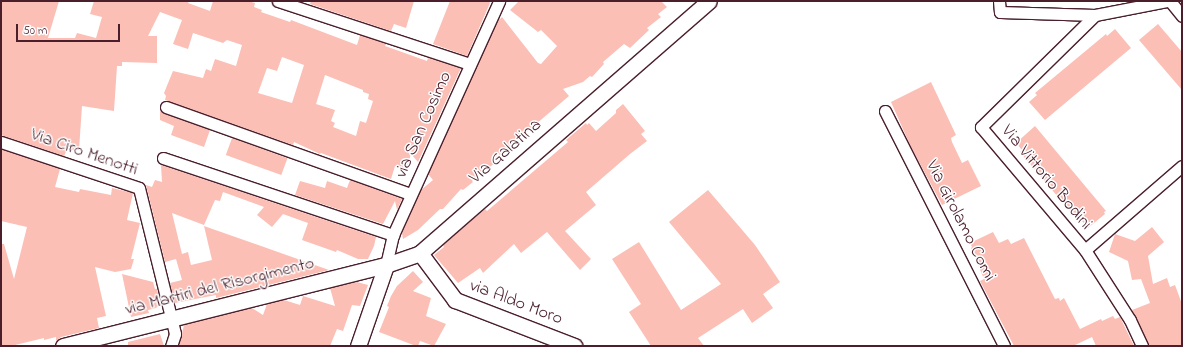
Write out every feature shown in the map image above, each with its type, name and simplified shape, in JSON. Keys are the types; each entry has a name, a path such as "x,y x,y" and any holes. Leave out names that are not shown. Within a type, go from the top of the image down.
{"street":[{"name":"via San Cosimo","path":"386,265 393,235 499,1"},
{"name":"Via Galatina","path":"386,265 420,253 710,1"},
{"path":"999,1 1000,12 1095,15 1167,1"},
{"path":"1170,1 1182,16"},
{"path":"282,2 470,64"},
{"name":"Via Vittorio Bodini","path":"1095,15 981,128 1085,250 1130,320 1142,346"},
{"path":"166,107 411,194"},
{"name":"Via Girolamo Comi","path":"885,111 1004,346"},
{"name":"Via Ciro Menotti","path":"1,142 139,188 172,319 175,334 171,346"},
{"path":"163,158 393,235"},
{"path":"1085,250 1182,166"},
{"name":"via Aldo Moro","path":"420,253 456,300 574,346"},
{"path":"358,346 386,265"},
{"name":"via Martiri del Risorgimento","path":"63,346 386,265"}],"building":[{"path":"1,1 59,1 48,38 75,38 77,33 96,38 102,17 90,14 94,1 189,1 188,3 210,11 213,1 248,1 255,3 254,7 262,10 261,12 290,22 291,20 357,45 360,35 386,44 385,46 427,61 428,58 461,68 418,162 411,154 407,167 403,166 403,169 395,166 391,179 321,153 320,154 294,142 293,145 165,100 166,96 164,93 173,71 203,78 206,69 211,71 215,59 236,66 242,45 227,40 223,43 193,33 188,49 173,44 182,20 160,12 148,36 157,36 157,63 122,62 122,66 117,66 114,111 82,106 79,150 67,150 64,156 1,135","holes":["282,57 304,65 292,103 258,93 267,68 277,71","325,75 363,90 363,92 369,94 368,99 373,101 366,123 360,121 356,136 333,127 335,123 331,121 335,110 316,104"]},
{"path":"311,1 414,1 406,28 394,24 391,31 310,4"},
{"path":"450,1 489,1 490,3 467,56 433,44"},
{"path":"519,1 661,1 667,7 658,14 661,17 647,28 649,30 630,48 624,44 603,62 604,64 592,77 590,76 583,82 563,89 569,96 497,157 499,159 490,167 488,165 472,181 473,182 463,190 461,189 443,209 440,209 418,230 403,239 402,233 421,190 433,180 428,174 499,18 500,19 502,17 538,63 541,64 557,46 541,30 538,32 510,10"},
{"path":"1158,24 1182,52 1182,90 1139,40"},
{"path":"1115,29 1131,48 1045,120 1029,102 1037,95 1035,93 1106,34 1107,36"},
{"path":"931,82 956,135 951,138 962,163 968,160 981,186 942,205 910,145 891,102"},
{"path":"623,104 645,131 641,134 647,141 586,192 596,205 565,231 591,259 580,270 547,232 521,253 514,244 483,273 480,268 458,283 434,255 444,247 443,245 485,209 487,211 568,142 566,140 586,123 587,125 589,123 596,131 616,113 616,110"},
{"path":"160,111 210,130 204,147 171,135 174,126 160,120"},
{"path":"1035,126 1106,211 1104,212 1105,214 1088,228 1082,221 1080,223 1020,152 1022,150 1016,143"},
{"path":"232,138 287,158 281,175 226,155"},
{"path":"1,149 60,169 55,187 79,192 80,189 111,195 112,188 133,193 127,220 140,223 131,259 134,259 131,269 115,272 95,267 106,316 97,318 99,328 61,337 56,341 56,337 44,340 44,338 11,346 1,346 1,244 4,244 14,279 27,227 1,221"},
{"path":"161,165 376,237 374,246 368,259 358,259 337,250 336,252 302,240 308,223 283,214 272,227 257,215 264,207 223,192 220,201 215,200 204,225 172,213 182,254 188,252 191,265 212,260 204,226 329,270 216,298 216,295 175,303 170,283 182,280 176,259 165,262 146,185 152,187 155,180 162,182"},
{"path":"350,180 402,199 397,210 395,201 383,224 295,195 300,181 325,188 327,181 347,188"},
{"path":"708,190 755,245 780,282 763,294 773,308 752,323 743,309 698,338 704,346 651,346 629,312 641,304 612,259 639,242 681,310 721,284 669,222"},
{"path":"1152,227 1164,242 1148,256 1153,284 1167,278 1170,287 1175,285 1182,304 1182,346 1149,346 1132,310 1150,303 1141,279 1132,280 1128,261 1109,252 1115,234 1135,241"},
{"path":"993,232 999,243 1008,239 1011,244 1024,238 1055,299 1059,298 1060,301 1064,298 1080,329 1101,319 1102,321 1113,316 1115,319 1120,317 1134,346 1096,346 1092,337 1073,346 1014,346 980,281 984,279 970,243"},
{"path":"413,271 423,282 413,291 431,298 426,316 446,324 434,346 420,341 418,346 416,346 379,332 389,307 387,306 391,296 397,286"},
{"path":"122,274 153,282 155,289 157,289 160,304 156,308 148,310 149,313 131,317"},
{"path":"357,282 368,285 360,306 352,305 343,331 337,329 330,346 179,346 184,325 252,308 263,315 267,304 284,300 300,305 303,296 335,306 330,288"},
{"path":"160,334 164,346 128,346 128,342"}]}
